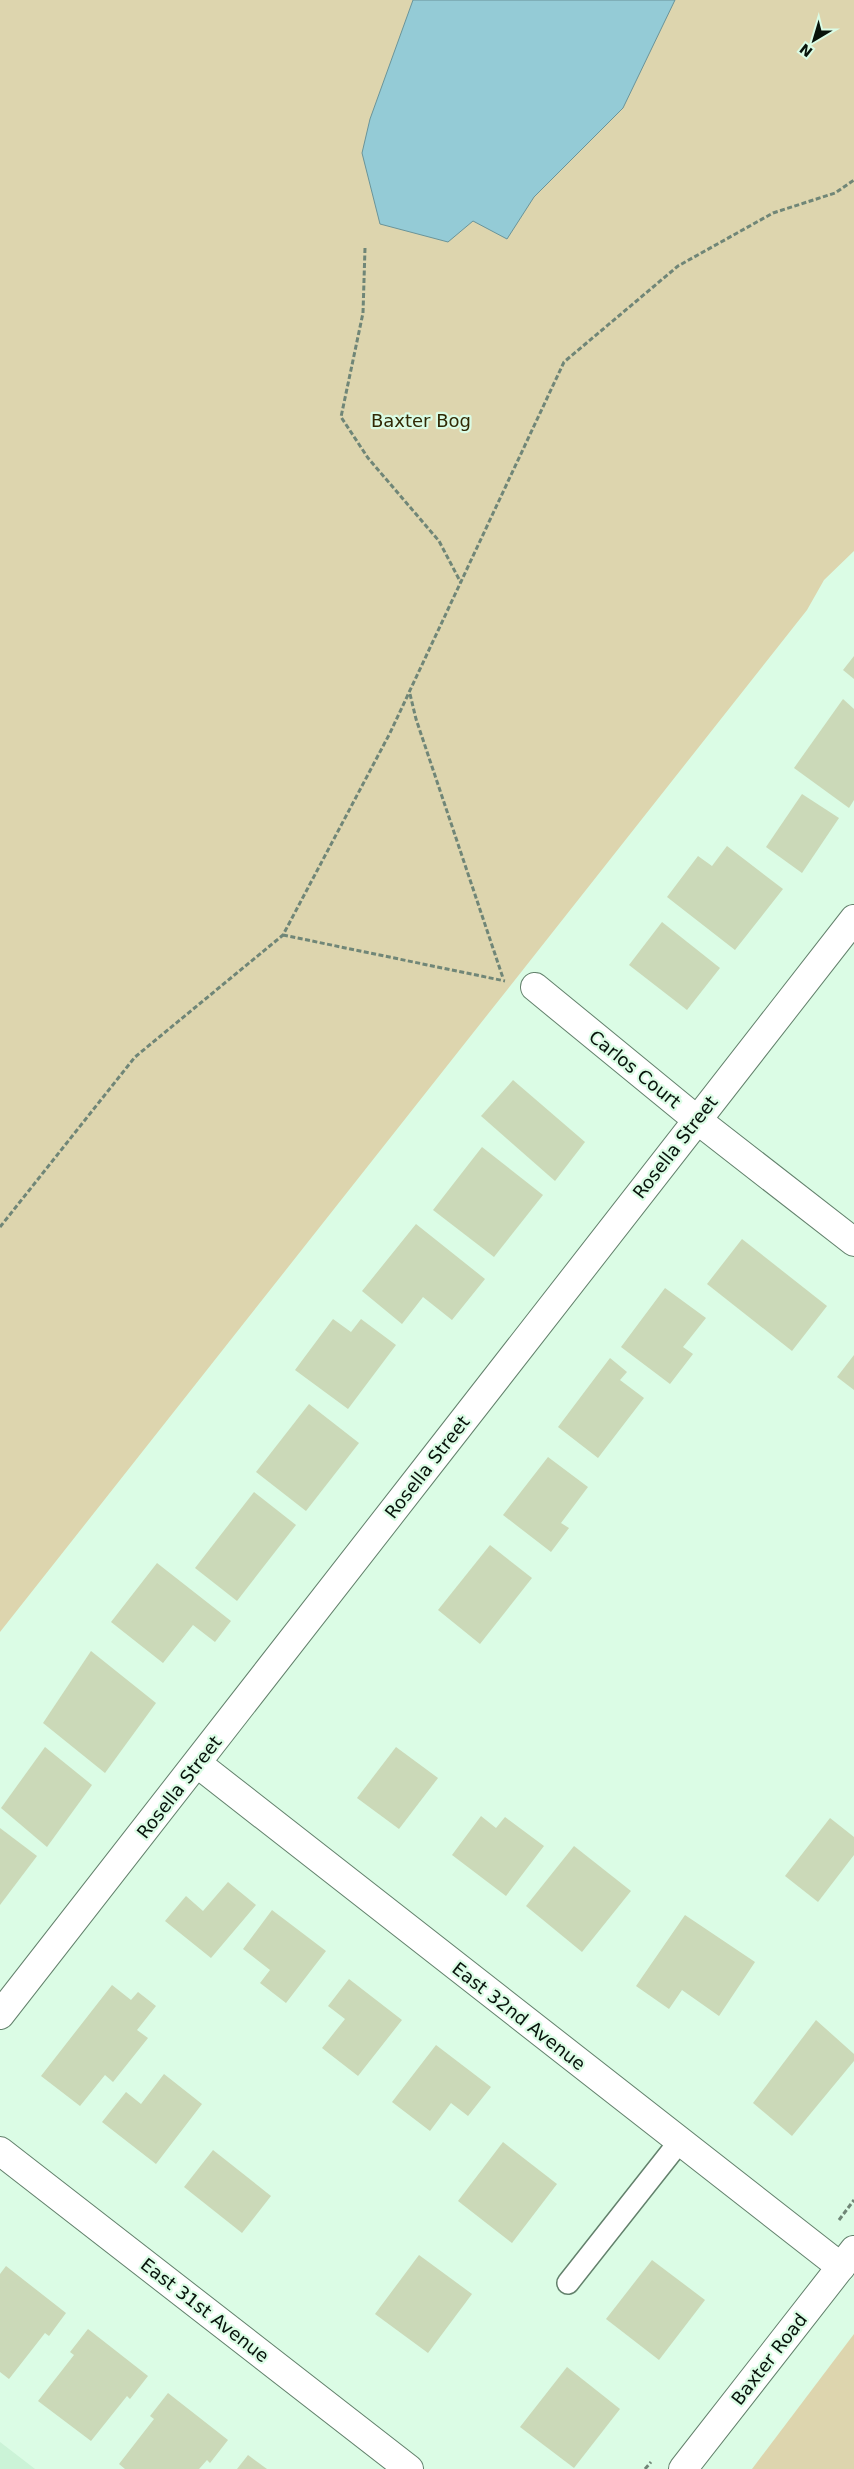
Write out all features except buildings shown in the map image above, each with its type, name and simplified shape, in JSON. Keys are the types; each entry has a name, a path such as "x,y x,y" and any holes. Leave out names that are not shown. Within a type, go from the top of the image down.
{"street":[{"name":"Rosella Street","path":"0,2015 198,1764 696,1119 854,919"},
{"name":"Carlos Court","path":"535,987 696,1119 854,1242"},
{"name":"East 32nd Avenue","path":"198,1764 680,2141 847,2258"},
{"name":"East 31st Avenue","path":"0,2150 409,2469"},
{"name":"Baxter Road","path":"683,2469 847,2258"}],"lane":[{"path":"568,2283 680,2141"}],"path":[{"path":"0,1227 136,1057 283,935 410,694 564,362 678,266 773,213 835,193 854,180"},
{"path":"365,248 363,313 341,416 368,458 440,541 461,584"},
{"path":"410,694 416,719 504,981"},
{"path":"283,935 535,987"}],"shaded area":[{"path":"0,2442 35,2469 0,2469"}],"green space":[{"name":"Baxter Bog","path":"0,0 854,0 854,551 824,580 807,610 0,1632"},
{"path":"854,2334 854,2469 752,2469"}],"water":[{"path":"413,0 675,0 623,108 534,197 507,239 473,221 448,242 380,224 362,153 370,119"}]}
